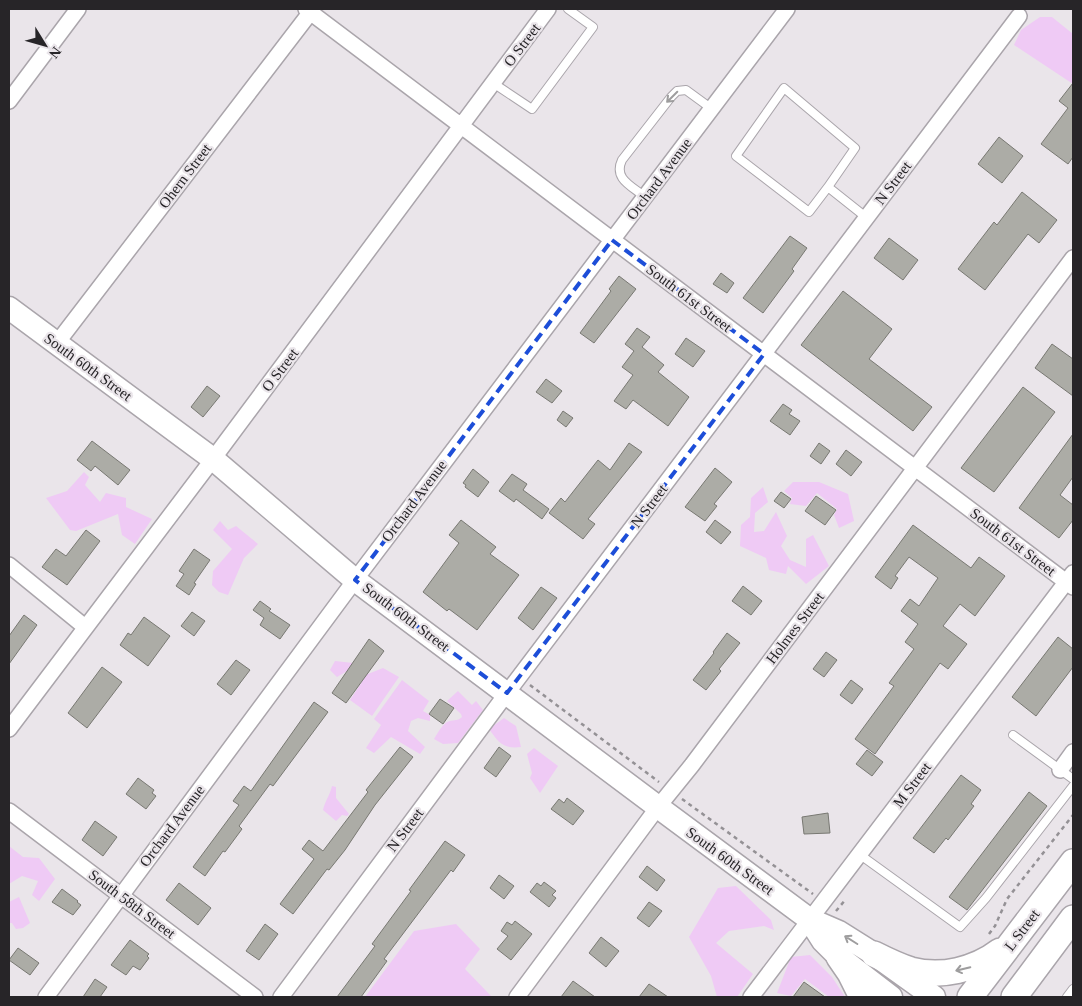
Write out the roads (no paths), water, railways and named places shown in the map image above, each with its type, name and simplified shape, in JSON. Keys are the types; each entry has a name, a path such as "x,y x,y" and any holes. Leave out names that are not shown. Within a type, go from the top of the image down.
{"main road":[{"name":"South 60th Street","path":"9,308 213,459 355,580 658,807 809,919 839,932 874,954 934,997"},
{"name":"L Street","path":"970,997 1073,862"},
{"path":"1037,997 1044,972 1066,936 1073,918"},
{"name":"South 60th Street","path":"809,919 823,941 839,957 891,997"},
{"path":"874,954 910,970 931,974 943,973 978,965 989,959 1018,934"},
{"path":"1014,997 1066,936"},
{"path":"839,957 850,973 862,997"}],"street":[{"path":"9,101 78,9"},
{"name":"O Street","path":"9,729 213,459 548,9"},
{"name":"Orchard Avenue","path":"46,997 355,580 787,9"},
{"name":"South 61st Street","path":"310,10 915,468 1071,581"},
{"name":"Ohern Street","path":"57,344 310,10"},
{"name":"N Street","path":"281,997 507,693 1022,13"},
{"name":"Holmes Street","path":"517,997 658,807 692,765 1073,258"},
{"path":"9,565 85,626"},
{"name":"M Street","path":"752,997 809,919 1071,581"},
{"path":"1060,770 1073,752"},
{"name":"South 58th Street","path":"9,811 255,997"}],"lane":[{"path":"493,83 532,109 593,27 568,9"},
{"path":"784,88 855,148 828,187 809,212 736,156 784,88"},
{"path":"645,196 625,181 619,173 619,166 628,153 677,91 686,90 712,108"},
{"path":"828,187 867,218"},
{"path":"1013,735 1073,779"},
{"path":"859,854 960,927 986,898 1073,786"},
{"path":"1067,997 1073,989"}]}
